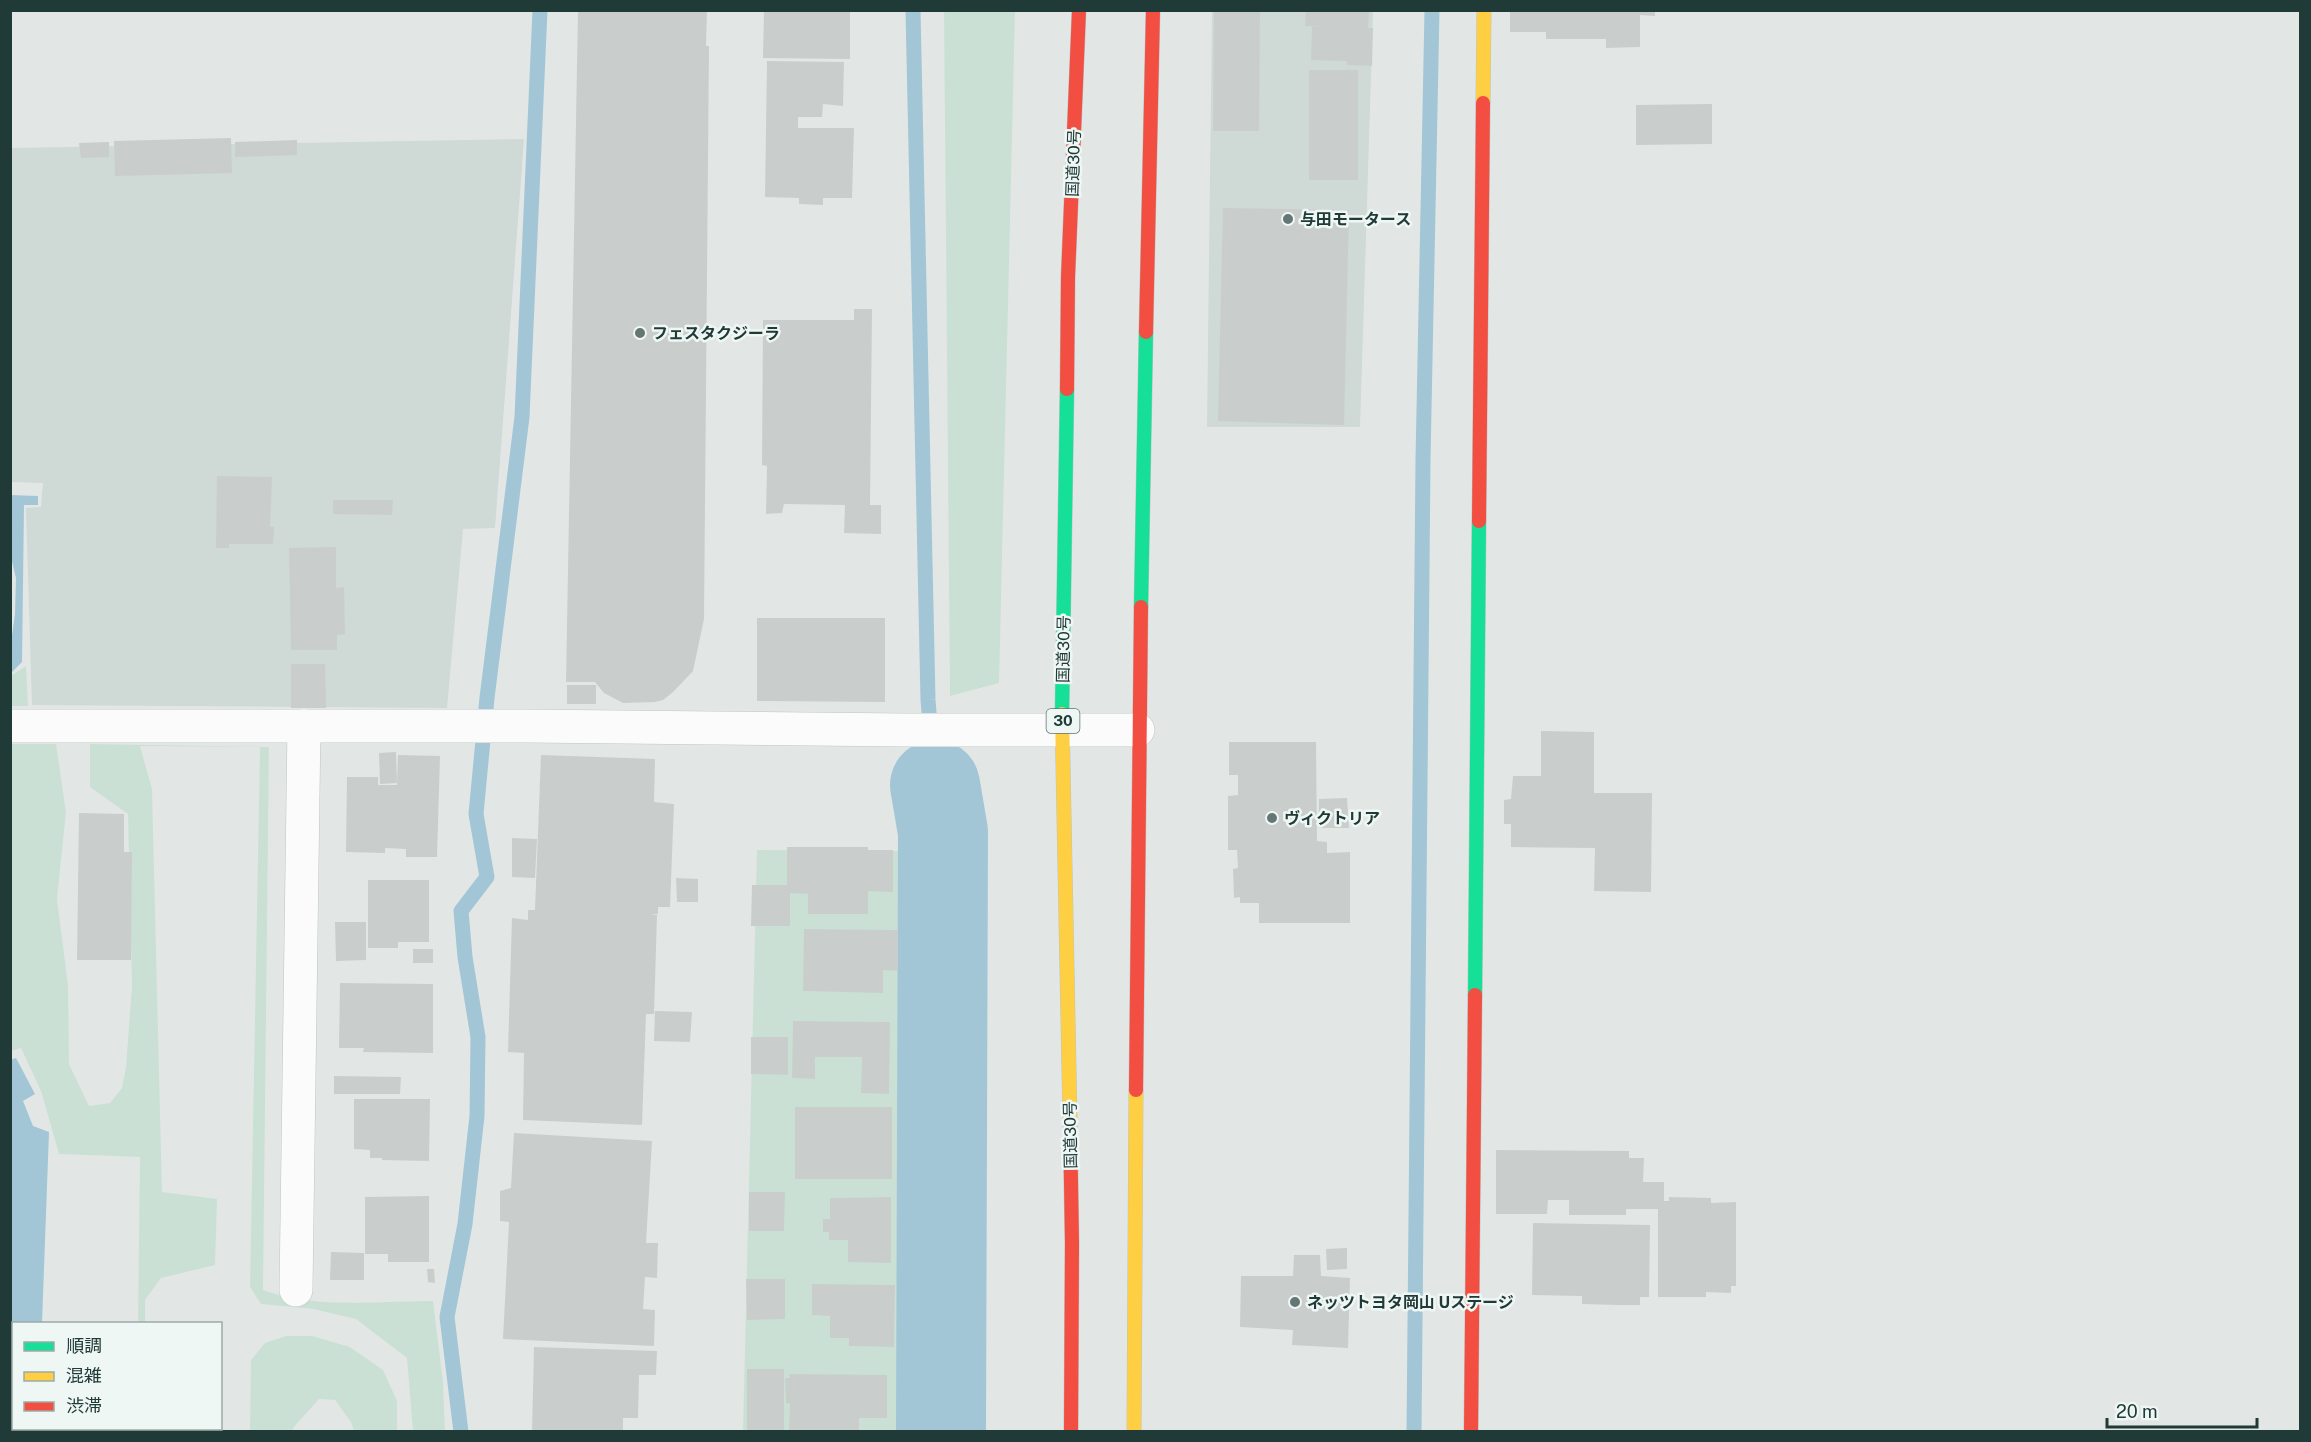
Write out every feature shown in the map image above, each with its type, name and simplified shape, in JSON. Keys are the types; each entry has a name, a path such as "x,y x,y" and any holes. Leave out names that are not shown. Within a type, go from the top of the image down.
{"main road":[{"name":"国道30号","path":"1071,1431 1072,1244 1062,730 1068,277 1079,10"},
{"path":"1134,1431 1138,730 1153,10"},
{"path":"1471,1431 1484,10"}],"street":[{"path":"10,726 526,726 1138,730"},
{"path":"296,1290 304,726"}],"shaded area":[{"name":"与田モータース","path":"1212,11 1373,11 1360,427 1207,427"},
{"path":"524,139 495,528 463,529 447,708 32,705 26,508 41,507 43,483 11,482 10,148"}],"green space":[{"path":"944,11 1015,11 999,683 950,696"},
{"path":"26,666 28,706 11,706 11,674"},
{"path":"11,744 56,744 66,812 57,899 68,985 69,1064 89,1106 110,1103 122,1088 126,1067 132,985 128,814 90,787 90,744 269,747 263,1290 283,1296 325,1302 433,1301 443,1382 445,1431 413,1431 407,1358 356,1319 313,1309 261,1304 250,1287 260,747 140,746 152,789 162,1192 217,1199 215,1265 161,1278 145,1300 145,1322 138,1322 140,1157 59,1154 41,1091 21,1048 11,1051"},
{"path":"757,850 907,851 901,1431 743,1432"},
{"path":"286,1336 312,1336 350,1347 383,1370 397,1401 397,1431 354,1431 351,1422 335,1400 319,1399 293,1428 293,1431 250,1431 251,1360 265,1343"},
{"path":"137,1430 214,1430 214,1431 137,1432"}],"water":[{"path":"11,495 38,496 38,505 24,505 22,662 12,672 11,643 16,578 11,557"},
{"path":"16,1058 35,1094 23,1101 33,1126 49,1132 42,1322 12,1322 12,1430 40,1431 11,1431 10,1060"}],"building":[{"name":"フェスタクジーラ","path":"578,10 707,10 706,46 709,46 704,619 693,671 673,692 663,700 655,702 623,703 604,693 595,682 566,682"},
{"path":"764,10 850,10 850,59 763,58"},
{"path":"1214,10 1260,10 1259,131 1213,131"},
{"path":"1306,10 1369,10 1368,28 1373,28 1372,66 1347,65 1347,61 1311,60 1312,27 1322,27 1305,26"},
{"path":"1510,10 1655,10 1655,16 1640,15 1640,47 1606,48 1606,39 1546,39 1546,32 1510,32"},
{"path":"767,61 844,62 843,106 823,104 822,117 798,117 798,128 854,128 852,198 823,198 823,205 799,204 799,198 765,197"},
{"path":"1309,70 1358,70 1358,180 1309,180"},
{"path":"1712,104 1712,144 1636,145 1636,105"},
{"path":"231,138 232,173 115,176 114,141"},
{"path":"297,140 297,155 235,157 235,142"},
{"path":"109,142 109,157 81,158 79,143"},
{"path":"1223,208 1349,210 1344,425 1218,421"},
{"path":"854,309 872,309 870,505 881,505 881,534 844,533 845,505 784,504 782,513 766,514 767,466 762,465 763,320 854,320"},
{"path":"217,476 272,477 270,527 274,527 273,544 229,544 229,548 216,548"},
{"path":"333,500 393,500 392,515 333,514"},
{"path":"336,547 336,588 344,587 345,634 337,635 337,650 291,650 289,548"},
{"path":"757,618 885,618 885,702 757,701"},
{"path":"291,664 325,664 326,708 291,708"},
{"path":"567,685 596,685 596,704 567,704"},
{"path":"1541,731 1594,732 1594,793 1652,793 1651,892 1594,891 1595,848 1511,847 1511,824 1504,824 1504,800 1511,799 1513,776 1541,776"},
{"name":"ヴィクトリア","path":"1229,742 1316,742 1317,841 1327,842 1327,853 1350,852 1350,923 1259,923 1259,903 1240,903 1240,897 1234,898 1233,869 1238,868 1237,850 1228,850 1228,796 1238,795 1238,775 1229,775"},
{"path":"396,752 397,783 380,784 379,753"},
{"path":"398,755 440,756 437,857 406,857 406,849 385,848 385,853 346,852 347,777 378,777 378,785 397,785"},
{"path":"541,755 655,759 654,802 674,804 670,907 658,907 658,914 651,914 657,915 654,1014 646,1014 642,1125 523,1120 524,1053 508,1052 512,918 528,920 528,910 535,910"},
{"path":"1347,798 1349,828 1319,828 1319,799"},
{"path":"79,813 124,814 124,852 132,852 131,960 77,960"},
{"path":"512,838 537,839 535,878 512,877"},
{"path":"787,847 868,847 868,850 893,850 893,892 868,891 868,914 808,914 808,894 790,893 790,926 751,926 752,885 787,885"},
{"path":"676,878 698,879 698,902 677,902"},
{"path":"368,880 429,880 429,942 398,942 398,948 368,948"},
{"path":"335,922 366,922 366,960 336,961"},
{"path":"804,929 898,930 898,971 883,970 883,993 803,991"},
{"path":"413,949 433,949 433,963 413,963"},
{"path":"340,983 433,984 433,1053 363,1052 364,1048 339,1048"},
{"path":"655,1011 692,1012 690,1042 654,1041"},
{"path":"793,1021 890,1022 889,1094 861,1093 862,1057 815,1057 815,1079 792,1078"},
{"path":"751,1037 788,1037 788,1075 751,1074"},
{"path":"334,1076 401,1077 400,1094 334,1094"},
{"path":"354,1099 430,1099 429,1161 382,1160 382,1158 370,1158 370,1150 354,1149"},
{"path":"795,1107 892,1107 892,1179 795,1179"},
{"path":"514,1133 652,1141 646,1243 658,1243 657,1278 645,1277 643,1309 655,1310 654,1346 503,1339 509,1222 500,1221 500,1191 511,1188"},
{"path":"1496,1150 1629,1151 1629,1158 1644,1158 1643,1182 1664,1182 1664,1201 1669,1201 1669,1197 1711,1198 1711,1203 1736,1202 1736,1286 1731,1286 1731,1293 1706,1292 1706,1297 1658,1297 1658,1209 1626,1209 1626,1215 1569,1215 1569,1200 1548,1200 1547,1214 1496,1214"},
{"path":"749,1192 785,1192 784,1231 749,1231"},
{"path":"429,1196 429,1262 388,1262 388,1254 365,1254 365,1197"},
{"path":"891,1197 891,1263 848,1262 848,1240 829,1240 829,1232 823,1232 823,1219 830,1219 830,1198"},
{"path":"1533,1223 1650,1225 1649,1297 1640,1297 1640,1305 1618,1305 1582,1304 1582,1296 1532,1295"},
{"path":"1347,1248 1347,1269 1327,1270 1326,1249"},
{"path":"331,1252 364,1253 364,1280 330,1280"},
{"name":"ネッツトヨタ岡山 Uステージ","path":"1294,1255 1320,1255 1321,1276 1350,1278 1348,1348 1292,1345 1293,1330 1240,1327 1241,1276 1293,1276"},
{"path":"427,1269 434,1269 435,1283 428,1282"},
{"path":"746,1279 785,1279 785,1319 747,1320"},
{"path":"812,1284 895,1285 894,1347 849,1346 849,1338 830,1338 830,1316 812,1315"},
{"path":"534,1347 657,1351 656,1375 639,1375 638,1418 623,1418 623,1432 532,1432"},
{"path":"747,1369 784,1369 784,1430 747,1430"},
{"path":"789,1374 887,1375 887,1418 859,1418 859,1432 789,1430 790,1403 786,1404 785,1378 790,1378"}],"waterway":[{"path":"461,1432 447,1317 465,1224 477,1116 478,1037 465,957 461,911 487,877 476,814 487,698 522,417 540,10"},
{"path":"913,10 928,700 935,785"},
{"path":"1414,1432 1423,460 1432,10"},
{"path":"935,785 943,832 941,1432"}],"traffic: fast":[{"path":"1141,607 1146,332"},
{"path":"1062,714 1067,389"},
{"path":"1475,995 1479,521"}],"traffic: slow":[{"path":"1483,103 1484,10"},
{"path":"1062,714 1070,1122"},
{"path":"1134,1432 1136,1090"}],"traffic: jam":[{"path":"1067,389 1068,277 1079,10"},
{"path":"1146,332 1153,10"},
{"path":"1479,521 1483,103"},
{"path":"1136,1090 1141,607"},
{"path":"1471,1432 1475,995"},
{"path":"1070,1122 1071,1432"}],"place":[{"name":"与田モータース","path":"1288,219"},
{"name":"フェスタクジーラ","path":"640,333"},
{"name":"ヴィクトリア","path":"1272,818"},
{"name":"ネッツトヨタ岡山 Uステージ","path":"1295,1302"}]}
